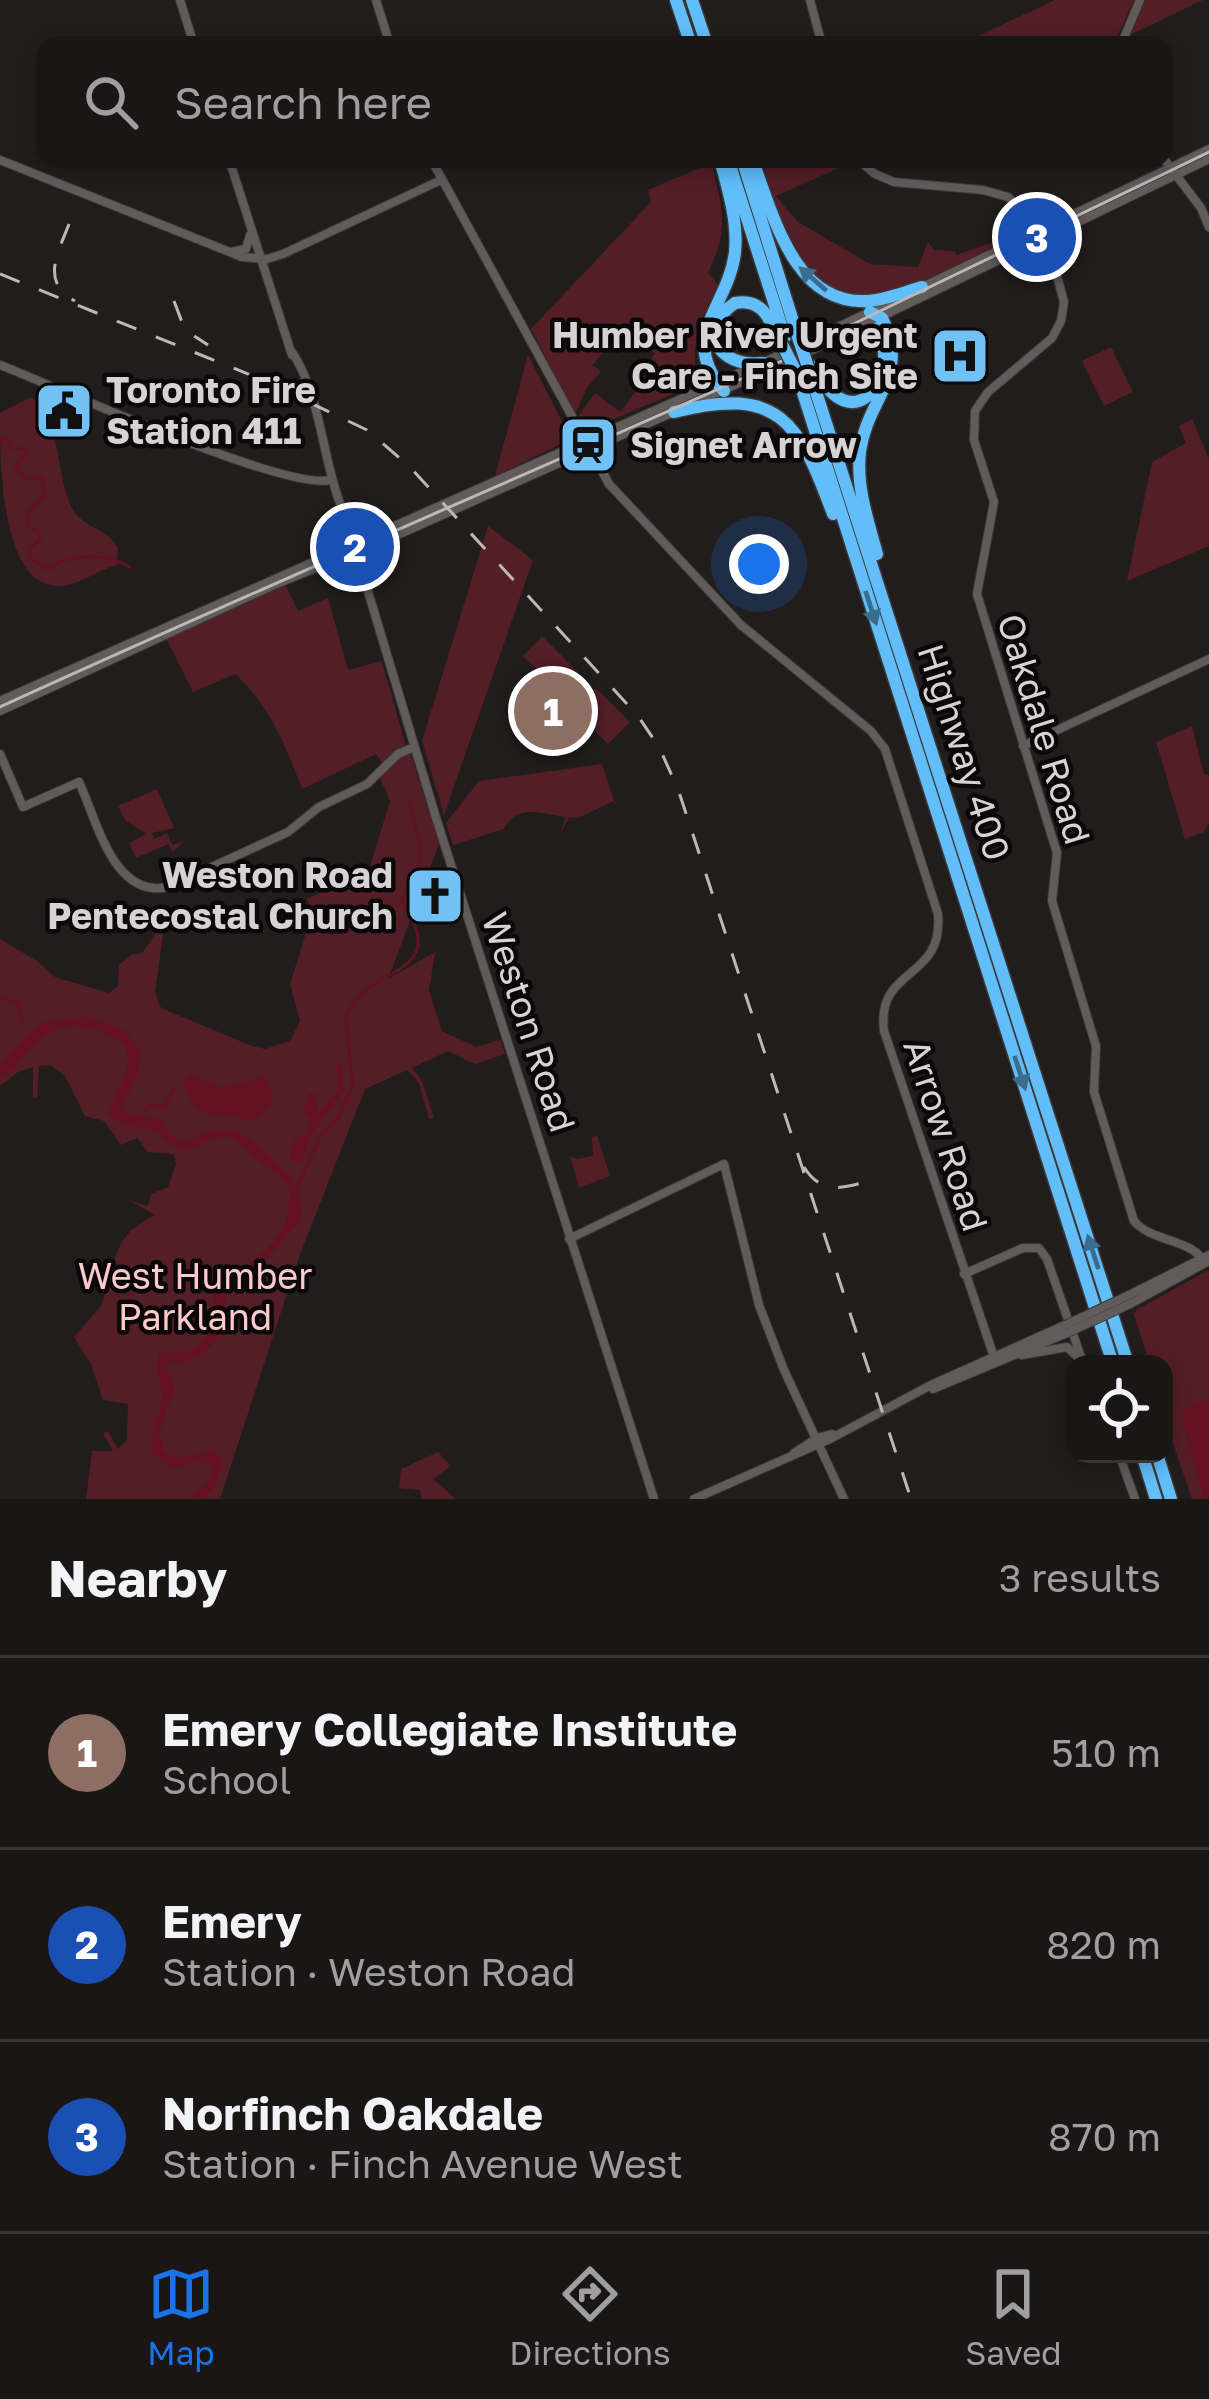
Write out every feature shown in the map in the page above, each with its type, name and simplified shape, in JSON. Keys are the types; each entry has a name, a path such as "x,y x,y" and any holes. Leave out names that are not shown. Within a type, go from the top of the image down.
{"highway":[{"path":"676,0 688,36"},
{"path":"692,0 703,36"},
{"path":"721,386 708,368 703,342 732,269 736,232 725,168"},
{"path":"728,168 807,370 844,404 864,399 878,383 884,359 876,317"},
{"path":"745,168 796,340"},
{"path":"756,168 793,259 816,285 854,301 922,287"},
{"path":"763,363 741,364 722,354 716,335 723,314 735,303 756,304 796,340"},
{"path":"876,317 893,344 892,369 862,439 860,463 862,499 883,576 883,597"},
{"name":"Highway 400","path":"807,370 847,534 1110,1355"},
{"name":"Highway 400","path":"807,370 1125,1355"},
{"path":"674,412 730,401 759,407 788,423 800,436 836,523 847,534"},
{"path":"1145,1463 1156,1499"},
{"path":"1160,1463 1172,1499"}],"street":[{"path":"180,0 191,36"},
{"path":"376,0 387,36"},
{"path":"810,0 820,36"},
{"path":"1125,36 1140,0"},
{"path":"1173,165 1209,149"},
{"path":"1173,166 1209,159"},
{"path":"0,160 231,252 262,259 283,254 441,180"},
{"name":"Weston Road","path":"232,168 319,435 328,481 362,568 651,1496"},
{"name":"Arrow Road","path":"435,168 609,484 741,625 869,729 885,749 938,914 938,929 928,959 888,994 883,1025 993,1361"},
{"path":"867,168 894,182 1008,196 1036,236"},
{"path":"796,340 876,317 1167,168"},
{"path":"1170,168 1202,208 1209,227"},
{"path":"231,252 241,253 248,246 250,227"},
{"path":"876,317 922,287 1036,236"},
{"name":"Oakdale Road","path":"1036,236 1057,276 1064,302 1052,338 985,395 975,411 974,440 994,502 978,587 979,608 1059,861 1052,901 1096,1046 1094,1092 1127,1195 1141,1224 1156,1236 1188,1246 1204,1261"},
{"path":"0,701 355,547 674,412 721,386 763,363 783,359 721,386 583,439 437,509 355,547 0,711"},
{"path":"0,365 249,465 328,481"},
{"path":"1024,746 1209,659"},
{"path":"0,754 23,807 79,782 121,872 138,886 156,890 289,832 319,807 367,784 398,754 414,747"},
{"path":"569,1239 724,1164 759,1305 844,1499"},
{"path":"964,1274 1023,1248 1039,1248 1046,1256 1080,1355"},
{"path":"694,1499 1204,1261"},
{"path":"1014,1356 1066,1329"},
{"path":"993,1361 1067,1347 1075,1355"},
{"path":"1122,1463 1135,1499"}],"green space":[{"path":"1055,0 1134,0 1118,36 978,36"},
{"path":"1142,0 1203,0 1128,36"},
{"path":"700,168 713,168 722,231 708,273 718,285 699,330 696,378 690,387 587,430 577,418 595,393 620,412 643,382 637,377 655,353 622,333 592,365 601,371 575,414 531,329 651,202 648,190"},
{"path":"764,168 839,168 776,196 798,222 870,264 918,267 928,242 934,250 955,251 956,255 1023,232 915,284 851,297 815,280 792,250"},
{"path":"1111,347 1133,392 1104,406 1082,361"},
{"path":"528,355 571,439 495,476"},
{"path":"31,397 48,419 70,504 118,547 117,565 63,586 37,579 23,563 7,515 0,413"},
{"path":"1192,419 1209,459 1209,546 1127,581 1152,462 1186,443 1179,426"},
{"path":"488,526 533,560 444,815 422,741"},
{"path":"285,585 298,611 328,598 348,670 382,661 406,747 383,764 376,754 302,789 276,727 248,687 235,674 193,692 166,638"},
{"path":"542,636 578,672 559,691 523,656"},
{"path":"596,688 630,722 608,744 574,709"},
{"path":"1192,726 1204,775 1209,774 1209,823 1204,832 1185,839 1156,742"},
{"name":"West Humber Parkland","path":"411,754 439,844 388,979 435,952 429,991 442,1031 476,1047 500,1040 505,1054 475,1064 448,1051 412,1068 422,1081 434,1118 429,1119 419,1083 407,1070 365,1089 299,1257 220,1499 86,1499 92,1451 113,1451 103,1433 108,1431 118,1449 127,1440 128,1404 103,1400 91,1364 74,1337 101,1306 112,1271 87,1263 113,1267 127,1235 155,1215 128,1200 148,1206 151,1194 168,1187 176,1164 174,1154 148,1152 137,1138 121,1145 104,1121 85,1116 65,1076 50,1065 39,1066 37,1098 33,1097 33,1067 0,1086 0,939 55,977 109,993 118,986 119,965 142,953 165,920 155,992 161,1008 252,1046 265,1049 290,1041 300,1021 290,984 313,911 307,899 369,870 390,801 380,778 396,759"},
{"path":"602,764 614,801 578,818 569,817 561,833 565,817 530,812 516,816 504,829 453,845 446,823 479,781"},
{"path":"157,789 174,828 152,833 154,839 167,833 172,845 185,841 172,852 169,844 136,858 129,843 146,834 125,820 118,806"},
{"path":"597,1135 610,1176 579,1188 570,1156 593,1156 592,1138"},
{"path":"1209,1270 1209,1499 1192,1499 1173,1443 1173,1355 1147,1355 1136,1310"},
{"path":"438,1452 451,1466 433,1479 456,1499 421,1499 420,1490 399,1488 401,1469"}],"shaded area":[{"path":"88,1016 125,1031 140,1051 137,1076 120,1112 161,1120 170,1135 185,1143 211,1129 237,1130 291,1178 301,1204 301,1220 255,1272 227,1292 222,1329 212,1345 199,1356 165,1366 174,1389 159,1434 165,1453 181,1458 212,1451 224,1460 213,1488 201,1499 189,1499 207,1483 213,1465 194,1461 172,1467 153,1453 152,1432 162,1398 159,1354 186,1352 204,1338 216,1287 259,1256 280,1232 289,1202 288,1184 232,1138 217,1137 179,1148 157,1132 108,1114 126,1071 127,1053 124,1043 97,1030 74,1026 52,1032 0,1077 0,1064 43,1022"},
{"path":"342,1065 344,1091 312,1134 300,1163 289,1160 295,1139 307,1133 310,1120 304,1111 309,1093 316,1093 318,1114 338,1089 336,1066"},
{"path":"191,1075 222,1088 264,1077 272,1090 272,1103 252,1122 202,1112 183,1082"},
{"path":"1206,1399 1209,1499 1203,1497 1180,1411"}],"waterway":[{"path":"0,442 5,438 11,440 10,448 24,448 26,454 15,467 26,479 42,477 44,496 27,512 28,524 41,538 30,549 30,557 48,570 66,560 88,557 130,567"},
{"path":"297,1187 319,1139 338,1118 353,1086 346,1019 355,1001 400,969 418,945 415,926 401,901 419,869 421,850 409,801"},
{"path":"0,997 18,1003 23,1023"},
{"path":"139,1117 149,1105 164,1106 174,1089"}],"tram line":[{"path":"810,345 1209,152"},
{"path":"0,707 784,360"}],"railway":[{"path":"69,224 55,276 75,301"},
{"path":"0,274 258,378 367,430 410,467 638,716 678,789 911,1499"},
{"path":"174,301 185,330 208,345"},
{"path":"804,1167 826,1186 872,1180"}],"place":[{"name":"Norfinch Oakdale","path":"1037,237"},
{"name":"Humber River Urgent Care - Finch Site","path":"960,356"},
{"name":"Toronto Fire Station 411","path":"64,411"},
{"name":"Signet Arrow","path":"588,445"},
{"name":"Emery","path":"355,547"},
{"name":"Emery Collegiate Institute","path":"553,711"},
{"name":"Weston Road Pentecostal Church","path":"435,896"}]}
